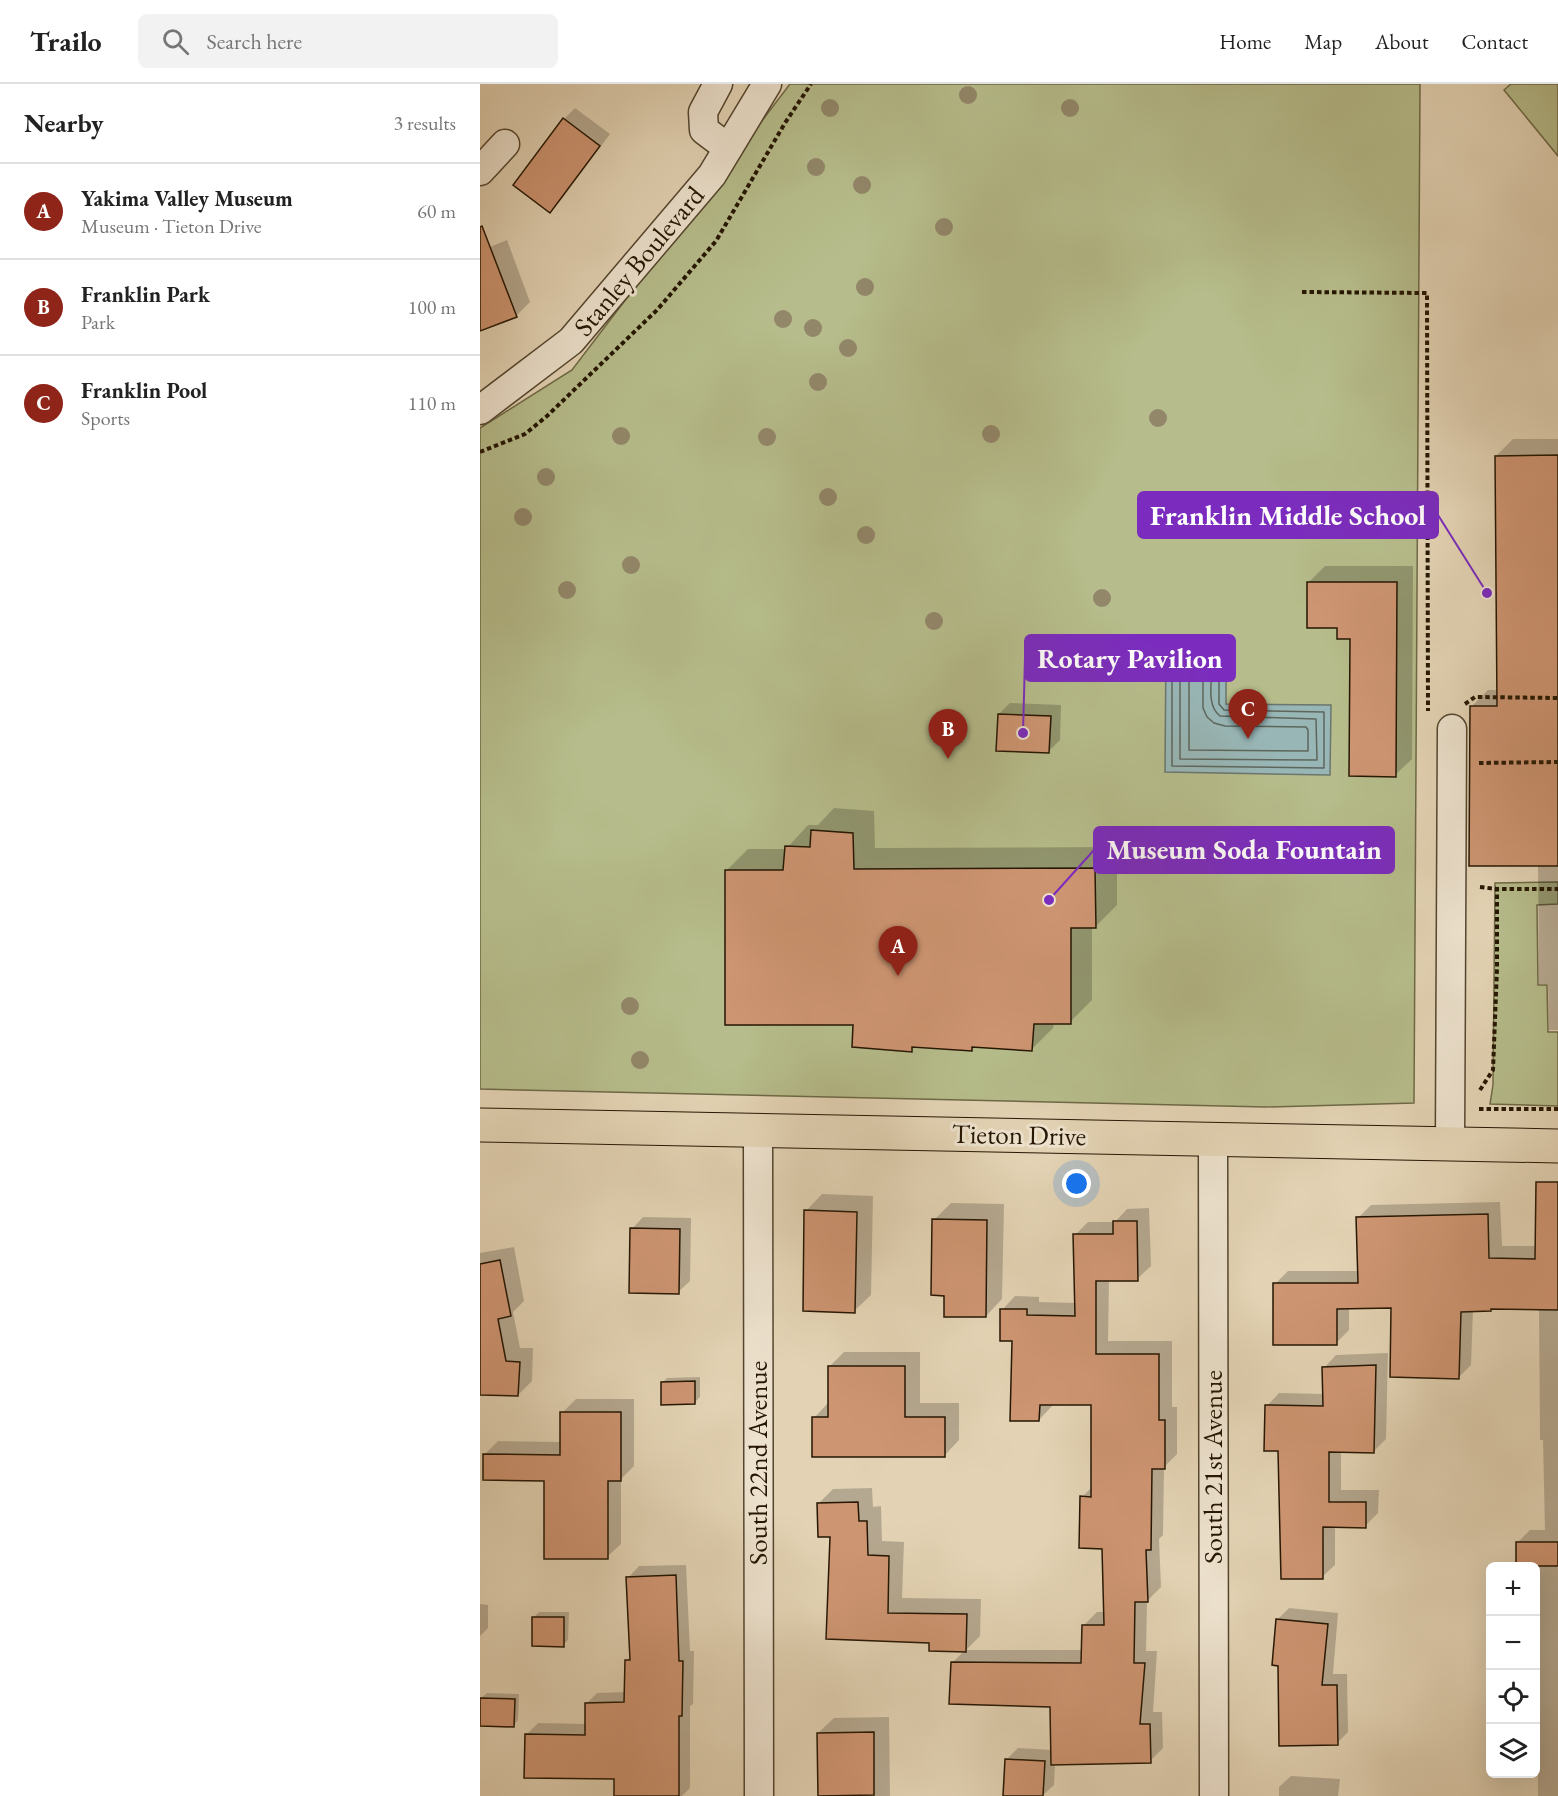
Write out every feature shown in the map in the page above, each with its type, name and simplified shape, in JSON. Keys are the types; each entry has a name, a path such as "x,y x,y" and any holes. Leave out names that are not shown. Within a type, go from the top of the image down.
{"main road":[{"name":"Tieton Drive","path":"480,1125 1450,1142 1558,1146"}],"street":[{"path":"718,84 703,112 704,130 728,148"},
{"name":"Stanley Boulevard","path":"480,410 571,341 712,175 767,84"},
{"path":"480,171 505,144"},
{"path":"1450,1142 1452,729"},
{"name":"South 22nd Avenue","path":"758,1131 759,1796"},
{"name":"South 21st Avenue","path":"1213,1138 1214,1796"}],"path":[{"path":"480,452 525,434 556,408 657,310 716,241 785,123 811,84"},
{"path":"1302,292 1427,293 1428,712"},
{"path":"1475,763 1558,762"},
{"path":"1477,1095 1493,1070 1497,889 1558,889"},
{"path":"1478,1102 1479,1110 1558,1109"}],"green space":[{"path":"790,84 1420,84 1414,1103 1266,1107 480,1089 480,428 572,370"},
{"path":"1511,84 1558,84 1558,156 1504,90"},
{"path":"1558,882 1558,904 1537,905 1538,985 1547,985 1548,1032 1558,1032 1558,1106 1490,1104 1493,1085 1495,883"}],"water":[{"path":"1166,646 1226,647 1226,704 1331,705 1330,775 1165,772"}],"building":[{"path":"563,118 600,146 550,213 513,185"},
{"path":"482,226 517,317 480,331 480,227"},
{"path":"1558,455 1558,866 1469,866 1470,706 1497,706 1495,456"},
{"path":"1307,582 1397,582 1396,777 1349,776 1350,639 1337,639 1337,628 1307,628"},
{"path":"998,714 1051,716 1049,753 996,751"},
{"path":"811,830 853,833 854,869 1095,868 1096,928 1071,928 1071,1024 1034,1024 1032,1051 972,1047 972,1051 912,1047 912,1052 852,1047 853,1025 725,1025 725,870 783,870 785,846 810,847"},
{"path":"1536,1182 1558,1182 1558,1310 1491,1309 1491,1311 1461,1312 1459,1379 1390,1377 1391,1308 1337,1309 1337,1345 1273,1345 1273,1283 1358,1283 1356,1217 1488,1214 1489,1258 1535,1259"},
{"path":"804,1210 857,1212 855,1313 803,1311"},
{"path":"932,1219 987,1220 986,1317 944,1317 944,1296 931,1295"},
{"path":"1113,1221 1137,1221 1138,1281 1096,1281 1096,1354 1159,1354 1159,1420 1165,1420 1165,1469 1152,1469 1151,1550 1146,1550 1148,1602 1135,1602 1134,1663 1145,1663 1140,1724 1150,1724 1151,1763 1051,1765 1050,1707 949,1704 951,1662 1081,1663 1082,1625 1104,1625 1102,1549 1079,1548 1080,1496 1091,1497 1091,1405 1040,1405 1039,1421 1010,1421 1012,1341 1000,1341 1000,1309 1027,1309 1027,1315 1075,1316 1073,1234 1113,1234"},
{"path":"630,1228 680,1229 679,1294 629,1293"},
{"path":"500,1260 511,1316 498,1319 506,1361 520,1362 518,1396 480,1395 480,1264"},
{"path":"1376,1365 1374,1453 1329,1452 1329,1502 1366,1502 1366,1528 1323,1527 1323,1579 1281,1579 1278,1451 1264,1451 1265,1405 1323,1406 1322,1367"},
{"path":"828,1366 905,1366 905,1417 945,1417 945,1457 812,1457 812,1417 828,1417"},
{"path":"695,1381 695,1404 661,1405 661,1382"},
{"path":"560,1412 621,1412 621,1481 608,1481 608,1559 544,1559 544,1481 483,1480 483,1454 560,1455"},
{"path":"858,1502 859,1521 867,1521 868,1555 889,1556 888,1613 967,1614 966,1652 929,1651 929,1643 826,1639 830,1537 818,1537 817,1503"},
{"path":"1516,1542 1558,1542 1558,1566 1540,1566 1540,1562 1516,1562"},
{"path":"676,1575 679,1661 683,1661 682,1716 679,1716 679,1796 614,1796 614,1779 524,1778 525,1734 585,1735 585,1703 624,1702 625,1660 630,1660 626,1577"},
{"path":"532,1617 564,1617 564,1647 532,1646"},
{"path":"1276,1619 1328,1624 1322,1685 1337,1685 1338,1745 1279,1746 1278,1666 1272,1665"},
{"path":"480,1698 515,1699 514,1727 480,1726"},
{"path":"874,1732 874,1795 818,1796 817,1733"},
{"path":"1005,1759 1045,1761 1043,1796 1003,1796"}],"place":[{"name":"Franklin Middle School","path":"1487,593"},
{"name":"Rotary Pavilion","path":"1023,733"},
{"name":"Franklin Pool","path":"1248,739"},
{"name":"Franklin Park","path":"948,759"},
{"name":"Museum Soda Fountain","path":"1049,900"},
{"name":"Yakima Valley Museum","path":"898,976"}]}
